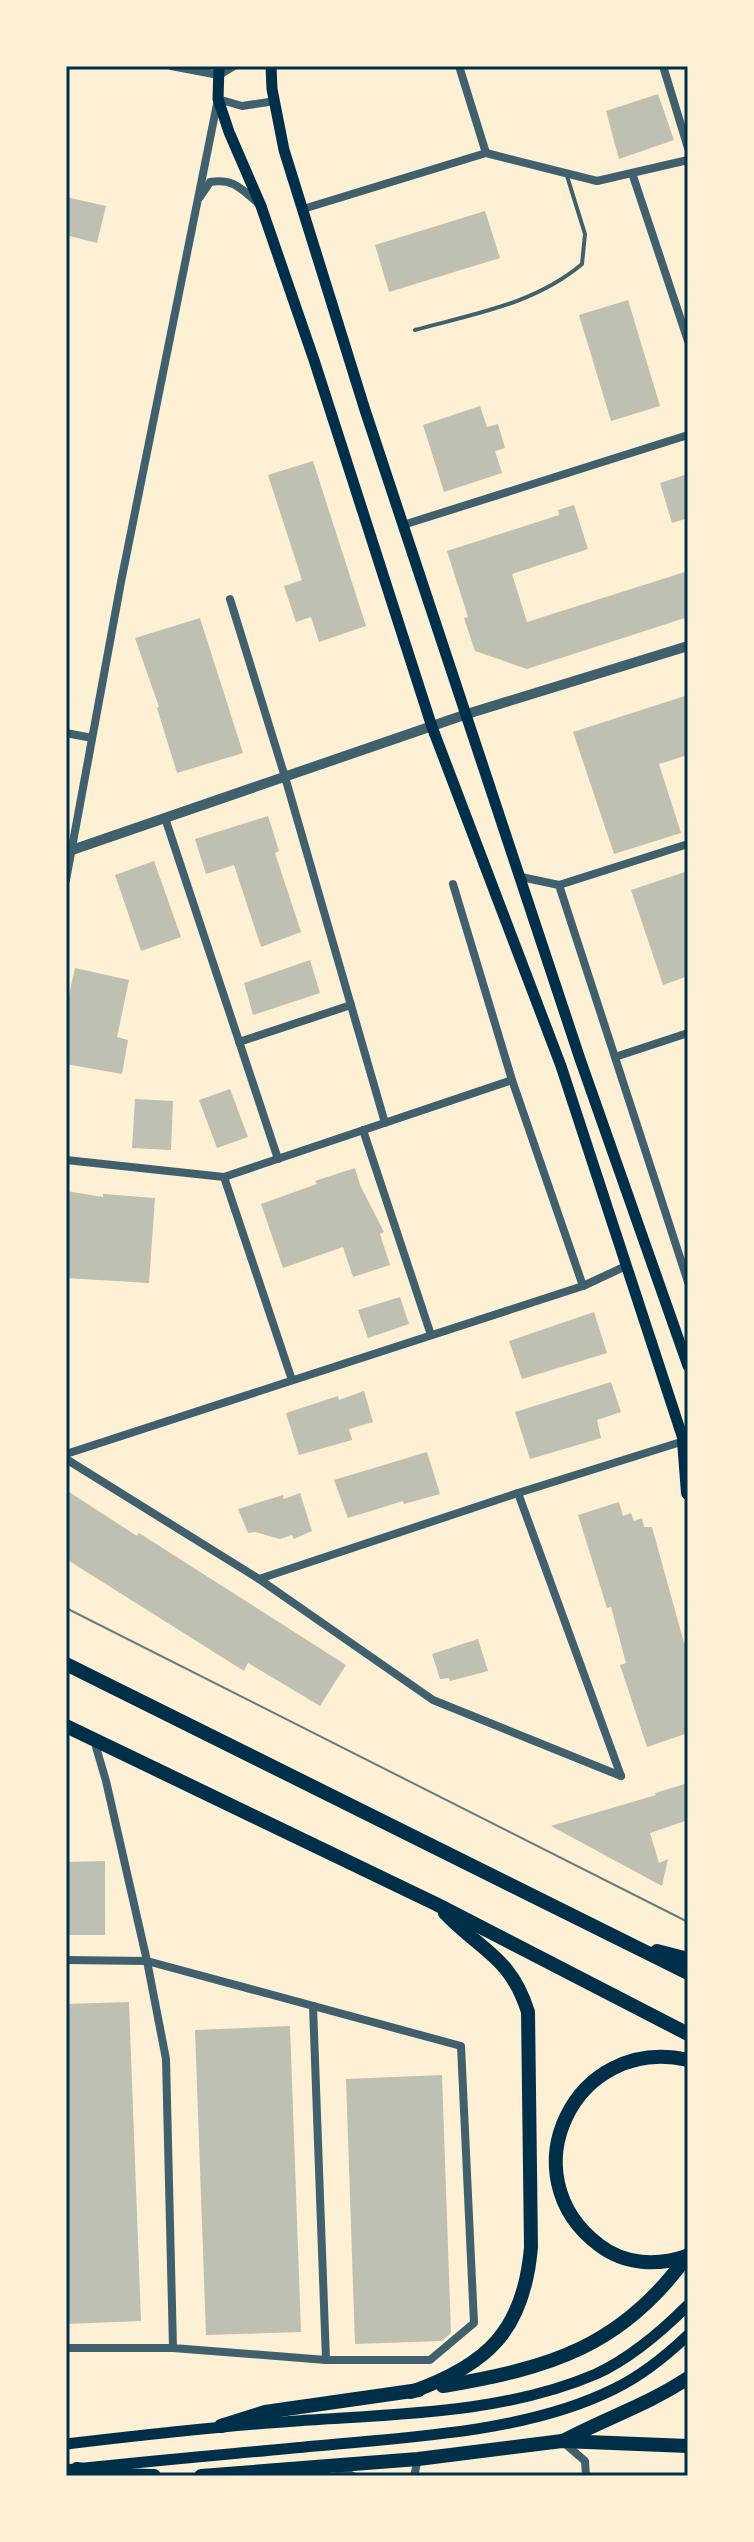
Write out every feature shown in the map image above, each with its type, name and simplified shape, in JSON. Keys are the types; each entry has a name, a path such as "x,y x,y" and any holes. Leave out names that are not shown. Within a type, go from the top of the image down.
{"highway":[{"path":"686,1447 688,1493"},
{"path":"66,1664 688,1973"},
{"path":"66,1726 436,1904 688,2034"},
{"path":"411,2392 465,2369 501,2337 523,2297 531,2247 528,2012 513,1975 436,1904"},
{"path":"631,1944 688,1959"},
{"path":"688,2060 652,2056 609,2069 585,2088 576,2100 562,2126 556,2158 564,2202 579,2228 604,2249 618,2257 646,2263 688,2256"},
{"path":"221,2426 276,2410 411,2392 530,2368 554,2360 600,2340 641,2310 688,2256"},
{"path":"562,2441 650,2401 688,2378"},
{"path":"201,2476 418,2459 562,2441 688,2446"},
{"path":"71,2469 154,2476"}],"main road":[{"path":"271,66 284,150 365,410 580,1059 688,1366"},
{"path":"219,70 218,99 229,132 261,206 314,360 432,727 561,1066 686,1447"},
{"path":"66,2444 221,2426 430,2411 524,2396 596,2374 642,2346 688,2305"},
{"path":"71,2469 435,2435 527,2418 615,2389 688,2335"}],"street":[{"path":"171,66 219,70 234,66"},
{"path":"459,66 486,153"},
{"path":"663,66 688,148"},
{"path":"66,880 218,99 242,106 275,101"},
{"path":"303,209 486,153 597,181 688,160"},
{"path":"632,173 688,341"},
{"path":"197,202 210,182 223,180 234,183 261,206"},
{"path":"403,525 688,435"},
{"path":"230,599 385,1123"},
{"path":"72,850 467,714 688,646"},
{"path":"66,733 92,738"},
{"path":"165,818 278,1159"},
{"path":"521,877 559,885 688,844"},
{"path":"453,884 512,1080 583,1286"},
{"path":"559,885 684,1255 688,1282"},
{"path":"239,1042 351,1005"},
{"path":"615,1057 688,1033"},
{"path":"66,1160 224,1177 512,1080"},
{"path":"363,1130 431,1335"},
{"path":"224,1177 292,1380"},
{"path":"66,1456 583,1286 626,1266"},
{"path":"259,1579 518,1493 686,1447"},
{"path":"66,1456 259,1579 433,1700 621,1776 518,1493"},
{"path":"94,1740 147,1961 166,2059 173,2348"},
{"path":"66,1960 147,1961 461,2046 474,2323 430,2360 326,2360 173,2348 66,2348"},
{"path":"313,2006 326,2360"},
{"path":"562,2441 585,2461 586,2476"},
{"path":"414,2476 418,2459"},
{"path":"331,2467 353,2476"}],"lane":[{"path":"415,330 518,302 563,280 582,264 585,234 566,173"}],"building":[{"path":"658,94 674,140 619,159 606,111"},
{"path":"66,197 106,206 97,243 66,235"},
{"path":"485,211 500,258 389,292 375,245"},
{"path":"628,300 660,406 611,421 579,315"},
{"path":"480,406 487,427 498,424 505,448 495,451 502,473 444,492 423,425"},
{"path":"313,461 366,626 319,642 311,617 296,622 284,586 302,580 268,475"},
{"path":"688,474 688,518 672,523 660,483"},
{"path":"574,505 588,549 512,574 527,622 688,571 688,617 527,669 475,651 464,618 468,617 447,551 559,515 558,510"},
{"path":"200,618 243,753 177,773 159,707 135,638"},
{"path":"688,695 688,755 659,764 681,833 614,854 573,732"},
{"path":"268,816 279,851 275,853 301,932 261,947 234,865 206,874 195,839"},
{"path":"154,861 181,937 141,951 115,875"},
{"path":"688,871 688,976 663,985 631,890"},
{"path":"310,960 320,993 253,1015 244,983"},
{"path":"75,968 129,980 117,1037 128,1040 122,1074 66,1064 66,1009"},
{"path":"230,1089 248,1137 217,1148 199,1100"},
{"path":"135,1099 173,1101 171,1150 132,1148"},
{"path":"355,1168 360,1185 384,1232 380,1234 390,1265 353,1277 343,1247 283,1268 261,1204"},
{"path":"66,1191 103,1197 103,1194 155,1198 149,1283 66,1278"},
{"path":"400,1297 409,1324 368,1338 358,1310"},
{"path":"594,1312 607,1353 522,1379 509,1341"},
{"path":"611,1382 621,1412 597,1420 601,1438 530,1459 515,1412"},
{"path":"364,1391 373,1422 349,1429 352,1440 299,1455 286,1413"},
{"path":"427,1452 440,1494 404,1504 403,1501 348,1518 334,1480"},
{"path":"66,1490 346,1665 320,1706 248,1663 244,1671 66,1559"},
{"path":"300,1493 312,1531 294,1539 292,1535 280,1539 248,1533 238,1509"},
{"path":"619,1502 623,1516 631,1513 634,1521 642,1518 644,1527 652,1527 684,1643 688,1642 688,1733 647,1747 620,1665 626,1663 611,1607 607,1608 578,1515"},
{"path":"478,1639 488,1671 450,1681 449,1678 440,1679 432,1654"},
{"path":"688,1783 688,1820 650,1833 659,1863 668,1859 662,1886 551,1826 656,1795"},
{"path":"105,1861 105,1935 66,1935 66,1862"},
{"path":"129,2002 141,2321 66,2324 66,2004"},
{"path":"290,2026 301,2332 206,2335 195,2030"},
{"path":"442,2075 451,2333 442,2341 355,2344 346,2079"}],"tram line":[{"path":"66,1608 688,1922"}]}
